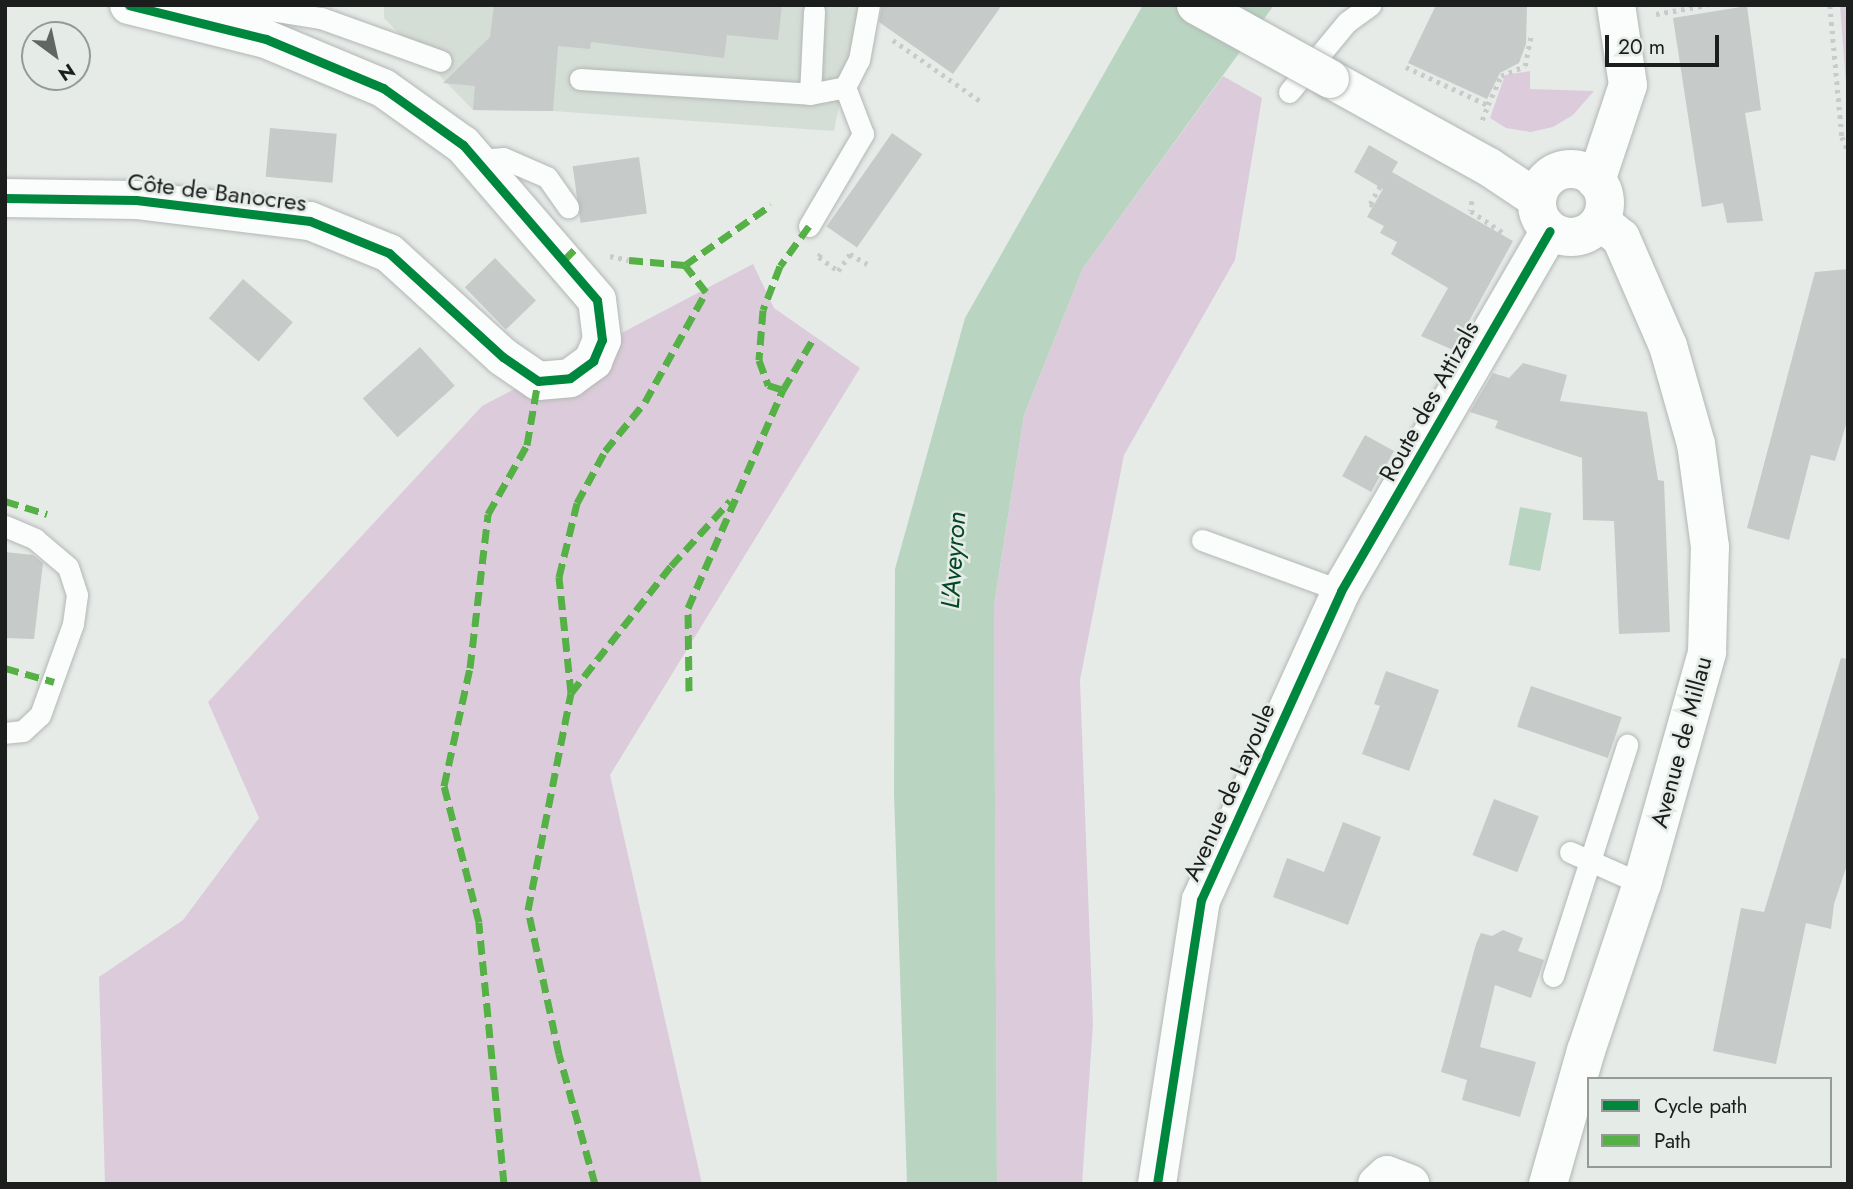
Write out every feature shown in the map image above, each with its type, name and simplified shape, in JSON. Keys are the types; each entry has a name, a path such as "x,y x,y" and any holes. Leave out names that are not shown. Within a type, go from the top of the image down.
{"street":[{"path":"129,5 266,39 383,88 463,145 476,160"},
{"name":"Avenue de Millau","path":"1196,5 1330,79 1480,184 1570,202 1649,304 1668,346 1696,444 1710,547 1707,652 1642,884 1586,1051 1548,1184"},
{"name":"Route des Attizals","path":"1341,591 1620,119 1628,85 1629,11"},
{"name":"Côte de Banocres","path":"5,198 136,200 310,221 389,253 503,357 538,382 570,378 593,361 603,340 597,300 476,160"},
{"name":"Avenue de Layoule","path":"1157,1184 1201,900 1341,591"},
{"path":"1377,1184 1387,1175 1410,1184"}],"lane":[{"path":"580,79 810,94 845,86 859,60 869,5"},
{"path":"1289,92 1347,22 1370,5"},
{"path":"191,20 213,9 245,6 308,16 441,61"},
{"path":"810,94 814,11"},
{"path":"809,226 863,134 845,86"},
{"path":"476,160 503,158 547,177 568,207"},
{"path":"5,526 36,539 68,567 78,595 74,624 40,715 23,730 5,733"},
{"path":"1202,540 1341,591"},
{"path":"1553,976 1593,859 1627,746"},
{"path":"1570,852 1593,859 1642,884"}],"path":[{"path":"1629,11 1707,5"},
{"path":"1830,5 1842,136 1848,151"},
{"path":"1406,67 1488,105 1501,76 1525,66 1531,36"},
{"path":"892,41 982,103"},
{"path":"1373,206 1370,204 1387,173"},
{"path":"1480,184 1471,211 1508,236"},
{"path":"821,259 838,271 849,254 867,264"}],"shaded area":[{"path":"384,5 859,5 834,131 552,111 473,110 384,18"},
{"path":"1840,5 1848,5 1848,111"},
{"path":"1530,71 1530,89 1594,91 1573,115 1553,127 1531,132 1506,128 1490,118 1505,75"},
{"path":"1223,76 1262,98 1235,260 1124,455 1080,680 1093,1024 1082,1184 997,1184 994,605 1024,415 1083,268"},
{"path":"753,264 774,308 860,368 610,775 702,1184 105,1184 99,977 183,920 259,818 208,702 482,406"}],"water":[{"name":"L'Aveyron","path":"1143,5 1274,5 1083,268 1024,415 994,605 997,1184 907,1184 894,794 895,569 965,318"},
{"path":"1520,507 1551,513 1540,571 1509,565"}],"building":[{"path":"494,5 782,5 778,40 727,35 724,58 591,42 590,49 558,46 553,111 473,110 475,86 443,83 490,37"},
{"path":"882,5 1002,5 953,74 879,22"},
{"path":"1436,5 1527,5 1526,44 1519,63 1500,73 1487,99 1408,63"},
{"path":"1747,6 1761,110 1745,113 1763,221 1727,223 1723,203 1702,207 1673,18"},
{"path":"270,128 337,134 332,183 266,177"},
{"path":"892,133 922,154 857,248 827,226"},
{"path":"1369,145 1398,162 1392,172 1513,241 1453,350 1421,336 1448,288 1391,254 1397,242 1380,233 1384,226 1367,217 1383,189 1354,172"},
{"path":"639,157 647,213 581,223 573,166"},
{"path":"495,258 536,300 506,330 465,287"},
{"path":"1848,269 1848,418 1835,461 1811,455 1789,540 1747,528 1815,272"},
{"path":"243,279 293,322 259,362 209,318"},
{"path":"420,347 455,386 398,437 363,399"},
{"path":"1523,363 1567,375 1560,401 1647,412 1658,480 1664,481 1670,632 1619,634 1614,521 1583,520 1582,458 1495,428 1498,421 1470,412 1493,373 1509,378"},
{"path":"1365,435 1394,451 1371,492 1342,476"},
{"path":"5,552 33,555 43,563 34,639 5,638"},
{"path":"1841,658 1848,659 1848,862 1834,904 1831,929 1806,923 1776,1064 1713,1051 1741,908 1764,912"},
{"path":"1386,671 1439,690 1409,771 1362,754 1380,706 1374,704"},
{"path":"1531,686 1622,717 1608,758 1517,727"},
{"path":"1494,799 1539,816 1517,872 1472,855"},
{"path":"1343,822 1381,837 1348,925 1273,897 1287,858 1324,872"},
{"path":"1503,930 1523,938 1518,951 1544,960 1531,998 1495,985 1480,1047 1536,1062 1520,1117 1462,1100 1467,1080 1441,1072 1476,944 1481,933 1492,936"}],"marked path":[{"path":"629,260 685,265 771,205"},
{"path":"809,226 780,266 763,310 759,360 768,385 783,390 813,339"},
{"path":"564,260 575,249"},
{"path":"595,1184 559,1054 528,910 571,693 559,577 577,503 605,451 645,402 706,292 685,265"},
{"path":"504,1184 479,922 444,786 470,668 488,514 527,445 538,381"},
{"path":"689,691 688,608 783,390"},
{"path":"5,501 47,514"},
{"path":"571,693 671,566 730,501"},
{"path":"5,668 54,682"}],"cycle path":[{"path":"5,198 136,200 310,221 389,253 503,357 538,381 570,378 593,361 602,340 597,300 463,145 383,88 266,39 129,5"},
{"path":"1157,1184 1201,900 1341,591 1550,231"}]}
